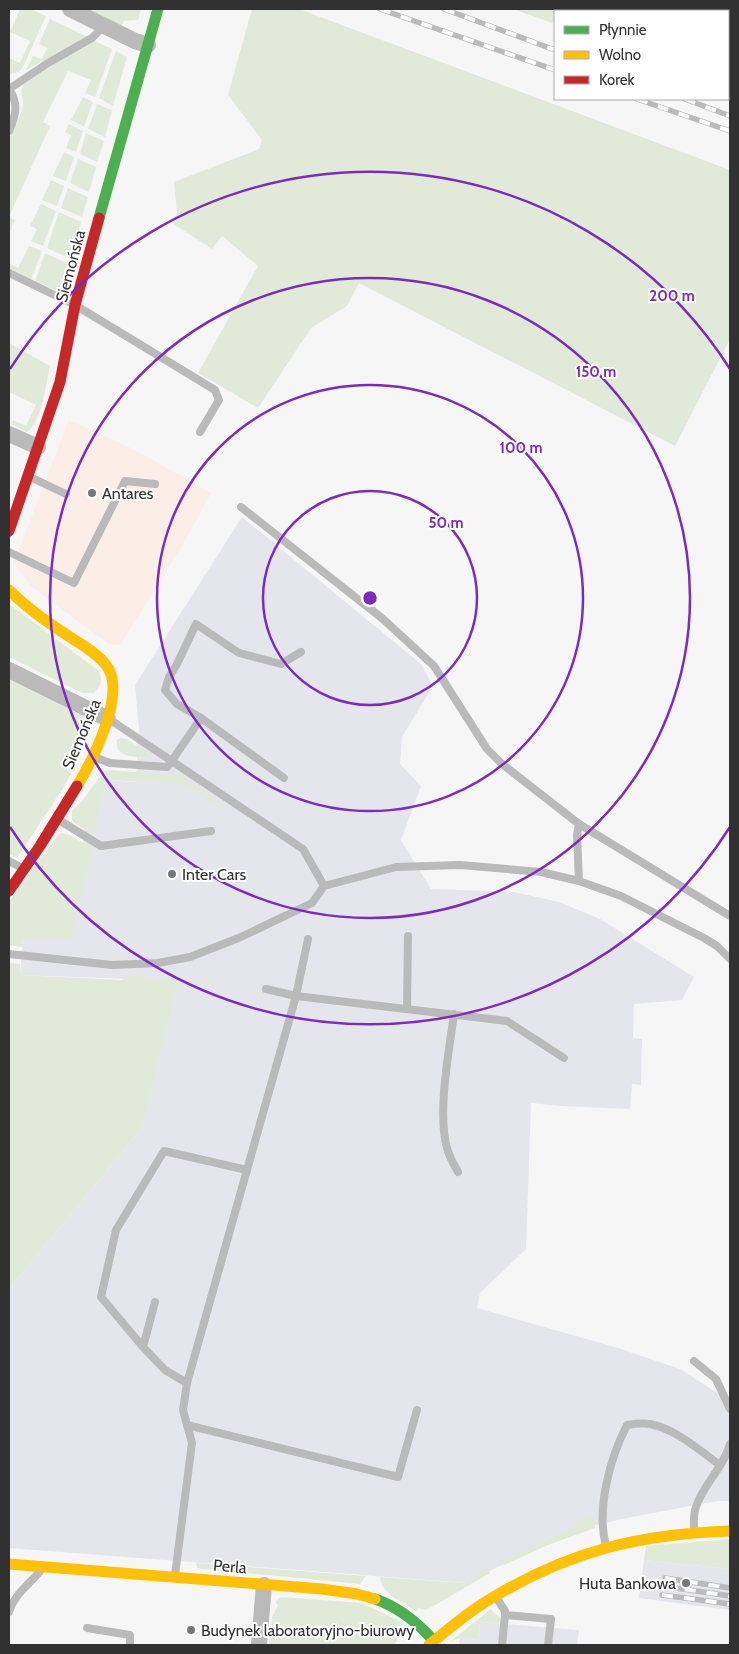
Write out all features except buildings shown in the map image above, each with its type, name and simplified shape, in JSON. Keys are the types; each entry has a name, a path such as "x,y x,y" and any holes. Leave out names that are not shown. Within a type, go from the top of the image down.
{"street":[{"path":"70,9 148,45"},
{"name":"Siemońska","path":"9,530 13,504 28,476 60,382 75,305 158,9"},
{"path":"9,434 38,447"},
{"name":"Siemońska","path":"9,590 18,600 99,658 113,675 115,688 114,700 108,719 92,757 57,819 9,891"},
{"path":"9,670 108,719"},
{"path":"433,1644 466,1614 494,1595 554,1564 606,1546 652,1536 730,1531"},
{"name":"Perla","path":"9,1564 342,1592 369,1597 401,1610 419,1625 433,1644"},
{"path":"259,1645 264,1585"}],"lane":[{"path":"9,131 15,118 16,101 9,89 48,63 92,38 104,26"},
{"path":"9,272 75,305 215,390 219,400 200,432"},
{"path":"28,476 66,494"},
{"path":"9,552 74,583 125,481 155,484"},
{"path":"241,507 383,619 434,666 486,749 502,764 579,824 730,916"},
{"path":"284,778 201,718 177,704 165,690 168,677 177,664 196,624 239,653 272,662 281,664 301,652"},
{"path":"92,757 110,763 167,767 201,718"},
{"path":"108,719 303,849 324,886"},
{"path":"57,819 101,846 211,831"},
{"path":"579,824 577,835 579,881"},
{"path":"9,861 24,869"},
{"path":"9,954 112,965 158,963 190,957 241,937 312,903 324,886 396,867 460,865 541,872 579,881 621,896 664,916 704,938 730,959"},
{"path":"407,1009 408,936"},
{"path":"175,1577 192,1443 183,1410 188,1383 296,996 308,940"},
{"path":"266,989 296,996 507,1021 564,1058"},
{"path":"454,1014 444,1096 443,1126 447,1149 458,1172"},
{"path":"188,1383 165,1370 101,1297 116,1230 164,1151 247,1170"},
{"path":"143,1347 155,1302"},
{"path":"694,1361 716,1378 730,1410"},
{"path":"187,1425 398,1476 417,1410"},
{"path":"606,1546 602,1532 601,1516 610,1470 621,1435 627,1425 648,1424 665,1428 720,1465"},
{"path":"694,1532 694,1513 698,1501 720,1465 730,1444"},
{"path":"9,1612 23,1588 44,1566"},
{"path":"494,1595 505,1611 502,1645"},
{"path":"505,1615 551,1619 548,1645"},
{"path":"87,1628 130,1635 130,1645"}],"shaded area":[{"path":"69,420 131,448 211,493 183,544 120,645 109,644 31,586 14,563"},
{"path":"242,517 421,664 433,686 402,737 400,764 421,786 401,840 431,889 514,892 559,902 600,919 694,977 682,1000 634,1004 633,1038 642,1039 641,1085 632,1084 630,1109 531,1103 526,1249 480,1293 477,1308 618,1348 680,1369 730,1401 730,1501 717,1501 586,1527 526,1552 467,1583 9,1548 9,1289 142,1128 177,981 20,975 23,939 74,924 84,829 104,780 136,782 139,729 135,685"},
{"name":"Huta Bankowa","path":"644,1560 730,1569 730,1610 639,1598"},
{"path":"480,1622 579,1630 577,1645 459,1645 460,1638 478,1640"}],"green space":[{"path":"20,9 31,9 46,16 23,67 19,72 10,74 9,58 20,63 30,41 10,32"},
{"path":"85,9 141,9 138,20 124,21 121,27"},
{"path":"252,9 299,9 730,170 730,339 675,446 359,283 347,306 311,328 258,408 198,373 258,266 222,236 212,249 172,223 177,214 174,182 259,149 262,140 228,95"},
{"path":"513,9 730,9 730,87 729,10 554,10 554,24"},
{"path":"50,19 88,37 26,70 33,56 42,59 47,48 39,44"},
{"path":"95,41 112,49 95,97 85,93 91,80 68,71 43,122 50,126 9,217 9,139 22,111 21,91 24,84 59,61"},
{"path":"116,51 127,57 113,106 99,98"},
{"path":"83,97 93,102 84,127 71,120"},
{"path":"97,104 112,110 105,137 88,129"},
{"path":"69,124 83,131 76,152 66,148 71,135 65,132"},
{"path":"86,133 104,141 97,162 80,154"},
{"path":"64,152 74,157 66,181 53,176"},
{"path":"78,159 96,167 89,192 70,183"},
{"path":"51,180 64,186 57,206 42,200"},
{"path":"68,188 88,197 82,217 61,208"},
{"path":"41,204 56,211 43,246 31,241 37,229 30,226"},
{"path":"59,212 81,222 71,259 47,248"},
{"path":"9,217 15,220 9,234"},
{"path":"29,246 42,251 31,280 9,269 9,263 18,268"},
{"path":"45,253 69,264 61,293 35,281"},
{"path":"9,343 50,366 40,411 32,427 27,432 11,424 13,420 26,426 36,405 9,392"},
{"path":"9,604 99,671 101,683 99,688 94,693 82,693 9,657"},
{"path":"9,679 92,721 92,726 80,756 65,785 17,858 9,854"},
{"path":"120,738 127,739 150,755 150,757 133,757 123,754 117,746 117,740"},
{"path":"104,771 181,775 222,806 219,809 186,784 105,780 94,835 74,823 72,811 83,800"},
{"path":"62,833 92,848 72,938 23,939 22,947 9,945 9,902 58,835"},
{"path":"9,963 20,964 20,975 122,980 128,975 178,981 142,1128 9,1289"},
{"path":"594,1517 595,1528 548,1545 504,1565 502,1561 573,1529 576,1519"},
{"path":"730,1539 730,1569 644,1560 646,1546"},
{"path":"196,1563 366,1576 360,1584 204,1569 197,1568"},
{"path":"488,1568 490,1573 430,1608 424,1610 419,1608 416,1611 389,1593 385,1589 380,1577 465,1583"},
{"path":"281,1597 362,1603 404,1623 401,1626 404,1630 394,1645 269,1645 272,1617 278,1605 275,1602"},
{"path":"491,1609 502,1621 502,1624 480,1622 478,1640 460,1638 451,1641"}],"railway":[{"path":"380,9 554,70"},
{"path":"444,9 554,50"},
{"path":"640,100 730,131"},
{"path":"688,100 730,116"},
{"path":"665,1578 730,1588"},
{"path":"663,1586 730,1596"},
{"path":"662,1595 730,1604"}],"traffic: fast":[{"path":"99,218 158,9"},
{"path":"375,1599 392,1606 407,1616 434,1641"}],"traffic: slow":[{"path":"9,590 38,615 89,649 106,665 112,677 113,692 105,726 99,744 77,786"},
{"path":"429,1645 488,1600 553,1566 609,1547 638,1541 667,1536 730,1531"},
{"path":"9,1564 322,1589 357,1594 375,1599"}],"traffic: jam":[{"path":"9,531 60,382 75,305 99,218"},
{"path":"9,891 40,846 77,786"}],"place":[{"name":"Antares","path":"92,493"},
{"name":"Inter Cars","path":"172,874"},
{"name":"Huta Bankowa","path":"686,1583"},
{"name":"Budynek laboratoryjno-biurowy","path":"191,1630"}]}
